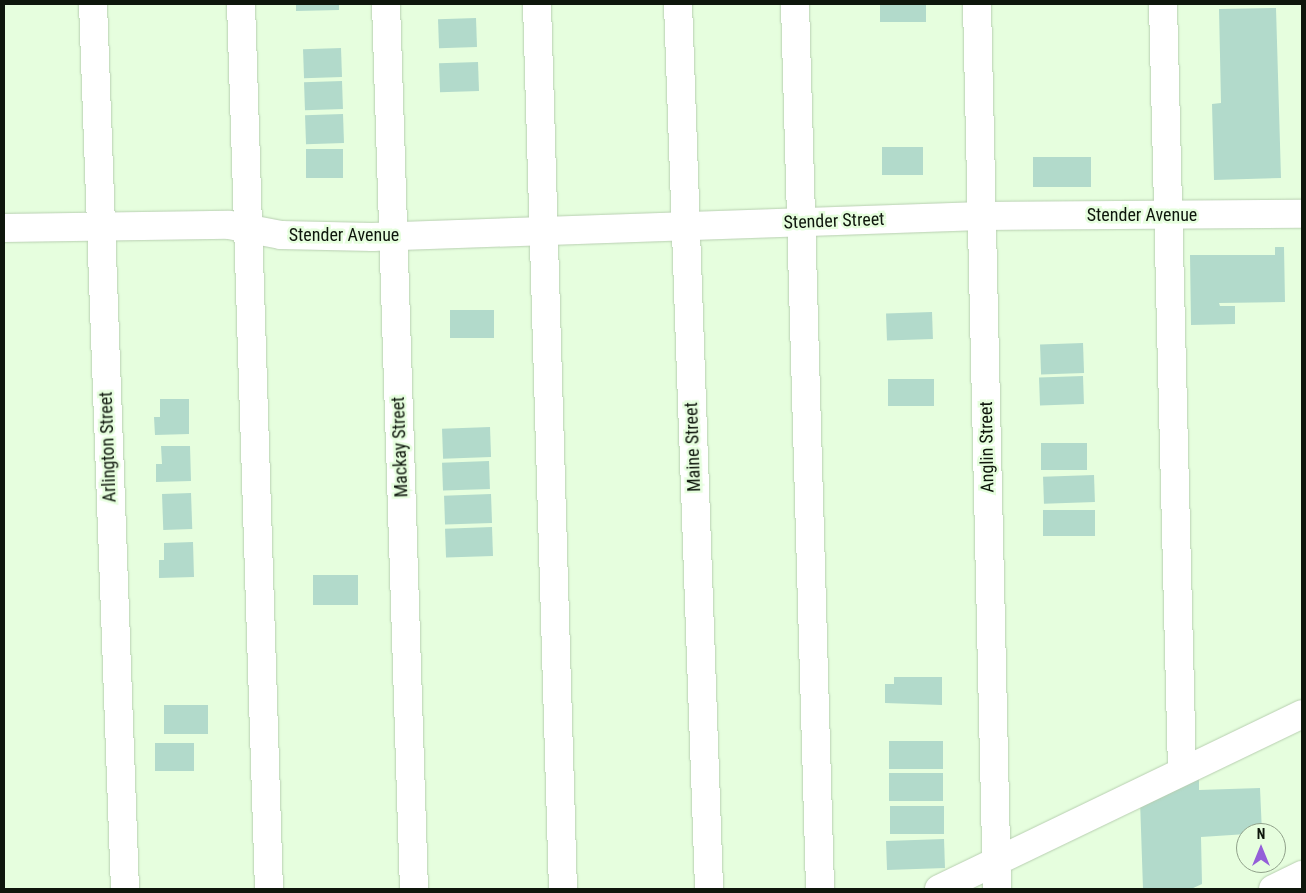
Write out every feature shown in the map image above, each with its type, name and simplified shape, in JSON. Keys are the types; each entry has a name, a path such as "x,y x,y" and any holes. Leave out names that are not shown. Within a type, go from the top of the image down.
{"street":[{"name":"Arlington Street","path":"93,4 99,226 125,889"},
{"path":"241,4 269,889"},
{"name":"Mackay Street","path":"386,4 414,889"},
{"path":"537,4 563,889"},
{"name":"Maine Street","path":"678,4 708,889"},
{"path":"795,4 820,889"},
{"name":"Anglin Street","path":"977,4 997,889"},
{"path":"1163,4 1182,770"},
{"name":"Stender Avenue","path":"982,216 1302,214"},
{"name":"Stender Street","path":"685,226 982,216"},
{"name":"Stender Avenue","path":"4,228 99,226 248,227 281,235 393,236 685,226"},
{"path":"939,889 1182,770 1302,714"},
{"path":"1273,889 1302,875"}],"building":[{"path":"296,4 339,4 339,10 296,11"},
{"path":"880,4 926,4 926,22 880,22"},
{"path":"1276,8 1281,178 1214,180 1212,104 1221,103 1219,9"},
{"path":"476,18 477,47 439,48 438,19"},
{"path":"341,48 342,77 304,78 303,49"},
{"path":"478,62 479,91 440,92 439,63"},
{"path":"342,81 343,109 305,110 304,82"},
{"path":"343,114 344,143 306,144 305,115"},
{"path":"882,147 923,147 923,175 882,175"},
{"path":"306,149 343,149 343,178 306,178"},
{"path":"1033,157 1091,157 1091,187 1033,187"},
{"path":"1275,247 1284,247 1285,302 1219,303 1220,306 1235,306 1235,324 1191,325 1190,255 1275,255"},
{"path":"450,310 494,310 494,338 450,338"},
{"path":"932,312 933,339 887,341 886,314"},
{"path":"1083,343 1084,373 1041,374 1040,345"},
{"path":"1083,376 1084,404 1040,406 1039,378"},
{"path":"888,379 934,379 934,406 888,406"},
{"path":"160,399 189,399 189,434 155,435 154,417 160,417"},
{"path":"490,427 491,457 443,459 442,429"},
{"path":"1041,443 1087,443 1087,470 1041,470"},
{"path":"161,446 190,446 191,481 156,482 156,464 162,464"},
{"path":"489,461 490,489 443,491 442,463"},
{"path":"1094,475 1095,502 1044,504 1043,477"},
{"path":"191,493 192,529 163,530 162,494"},
{"path":"491,494 492,523 445,525 444,496"},
{"path":"1043,510 1095,510 1095,536 1043,536"},
{"path":"492,527 493,556 446,558 445,529"},
{"path":"193,542 194,577 159,578 159,560 164,560 164,543"},
{"path":"313,575 358,575 358,605 313,605"},
{"path":"894,677 942,677 942,705 885,703 885,684 894,684"},
{"path":"164,705 208,705 208,734 164,734"},
{"path":"889,741 943,741 943,769 889,769"},
{"path":"155,743 194,743 194,771 155,771"},
{"path":"1199,771 1199,790 1260,788 1262,823 1236,823 1236,835 1201,837 1202,884 1191,889 1143,889 1140,800"},
{"path":"889,773 943,773 943,801 889,801"},
{"path":"890,806 944,806 944,834 890,834"},
{"path":"944,839 945,868 887,870 886,841"}]}
